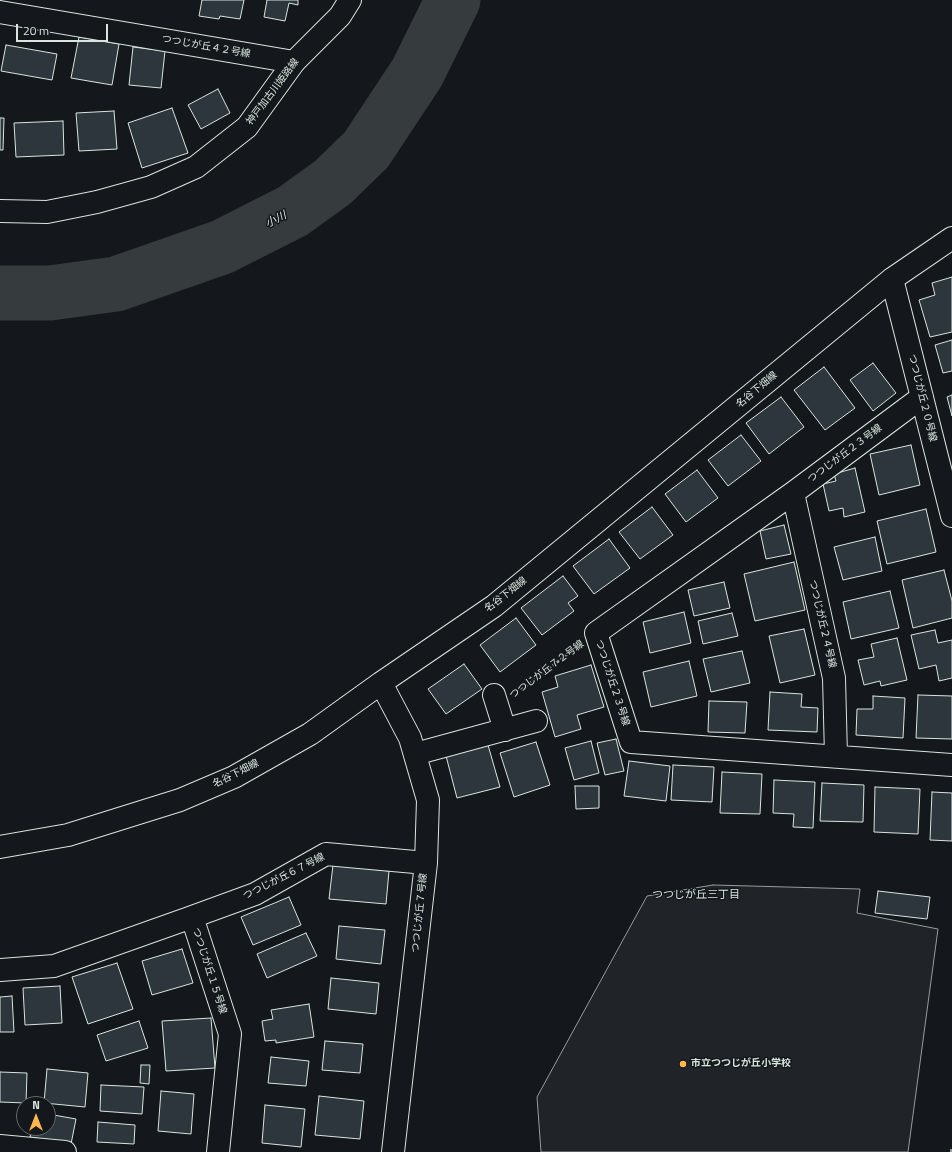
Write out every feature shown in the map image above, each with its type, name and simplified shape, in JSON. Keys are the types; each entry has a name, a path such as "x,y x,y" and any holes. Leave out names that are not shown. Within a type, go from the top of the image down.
{"street":[{"name":"神戸加古川姫路線","path":"0,211 47,212 97,202 151,187 196,167 247,127 294,62 340,16 350,0"},
{"name":"つつじが丘４２号線","path":"0,12 294,62"},
{"name":"名谷下畑線","path":"0,847 68,835 180,800 234,777 310,734 381,683 494,606 892,279 952,238"},
{"name":"つつじが丘２０号線","path":"892,279 952,516"},
{"name":"つつじが丘２３号線","path":"922,397 793,494 596,633 631,742 952,765"},
{"name":"つつじが丘２４号線","path":"793,494 834,678 836,756"},
{"name":"つつじが丘７号線","path":"381,683 410,738 428,800 426,863 393,1152"},
{"path":"496,701 505,730"},
{"path":"415,754 536,721"},
{"name":"つつじが丘６７号線","path":"192,917 255,894 326,854 426,863"},
{"name":"つつじが丘１５号線","path":"0,970 54,966 192,917 230,1034 218,1152"},
{"path":"0,1146 65,1152"}],"path":[{"name":"つつじが丘７２号線","path":"496,701 596,633"},
{"path":"952,1147 952,1152"}],"shaded area":[{"path":"713,885 860,889 857,913 938,929 908,1152 541,1152 537,1097 647,896"}],"building":[{"path":"202,0 244,0 240,19 220,16 219,19 199,16"},
{"path":"267,0 298,0 298,5 289,3 285,21 264,17"},
{"path":"79,37 119,44 112,85 71,78"},
{"path":"6,45 57,54 52,80 1,71"},
{"path":"133,47 165,51 161,88 129,85"},
{"path":"218,89 230,113 201,129 188,105"},
{"path":"172,108 188,153 142,168 128,123"},
{"path":"114,111 117,149 79,151 76,113"},
{"path":"0,118 4,118 3,150 0,150"},
{"path":"63,121 64,155 16,157 14,123"},
{"path":"952,277 952,332 930,337 919,300 935,295 932,283"},
{"path":"952,340 952,371 943,373 935,345"},
{"path":"873,363 896,393 873,411 850,380"},
{"path":"824,367 855,408 825,430 794,390"},
{"path":"952,395 952,416 947,397"},
{"path":"781,397 804,427 769,454 746,423"},
{"path":"741,435 761,461 728,486 708,460"},
{"path":"911,445 920,485 879,495 870,454"},
{"path":"855,468 865,512 844,517 843,508 829,511 823,484 836,481 834,474"},
{"path":"697,470 718,498 686,522 665,494"},
{"path":"652,507 673,535 640,559 619,532"},
{"path":"926,509 936,552 887,564 877,521"},
{"path":"784,525 791,554 766,559 760,531"},
{"path":"875,537 882,571 843,580 834,547"},
{"path":"609,539 630,568 594,594 573,566"},
{"path":"794,562 805,610 755,621 744,574"},
{"path":"944,570 952,601 952,618 913,628 902,580"},
{"path":"563,576 578,596 568,603 574,611 542,635 521,608"},
{"path":"724,582 730,608 694,616 688,590"},
{"path":"890,591 899,628 851,639 843,602"},
{"path":"684,612 691,643 650,653 643,622"},
{"path":"732,613 738,636 703,644 698,621"},
{"path":"516,618 536,645 500,672 480,645"},
{"path":"804,629 815,675 780,683 769,636"},
{"path":"935,630 938,643 952,640 952,678 939,681 936,665 919,669 911,635"},
{"path":"897,638 907,680 881,686 880,681 864,685 858,660 874,657 871,644"},
{"path":"742,651 750,683 711,692 703,659"},
{"path":"689,661 697,696 651,707 643,672"},
{"path":"464,664 482,689 446,714 428,689"},
{"path":"591,665 604,707 577,715 581,729 555,737 542,692 558,687 555,676"},
{"path":"770,692 802,694 801,707 818,708 817,732 768,730"},
{"path":"918,695 952,696 952,739 916,738"},
{"path":"873,696 905,698 903,738 856,735 857,709 873,709"},
{"path":"709,701 747,702 745,733 708,732"},
{"path":"616,739 624,771 605,775 597,743"},
{"path":"591,741 599,773 574,780 565,748"},
{"path":"536,742 550,785 514,797 500,753"},
{"path":"488,745 500,787 457,798 446,756"},
{"path":"629,761 670,766 666,801 624,796"},
{"path":"673,765 714,767 712,802 671,800"},
{"path":"722,772 762,774 760,814 720,813"},
{"path":"774,780 815,782 813,828 793,827 794,814 773,813"},
{"path":"822,783 864,785 863,822 820,821"},
{"path":"575,786 599,786 599,808 576,809"},
{"path":"875,787 920,789 918,834 874,832"},
{"path":"932,792 952,793 952,841 930,840"},
{"path":"333,865 389,871 386,904 329,899"},
{"path":"878,891 930,897 927,919 875,913"},
{"path":"289,897 301,925 253,945 241,917"},
{"path":"339,926 385,930 381,964 336,959"},
{"path":"306,933 317,956 267,978 257,954"},
{"path":"182,949 193,983 152,995 142,961"},
{"path":"117,963 133,1009 88,1024 72,977"},
{"path":"331,978 379,983 376,1014 328,1009"},
{"path":"60,986 62,1023 25,1025 23,988"},
{"path":"12,996 14,1032 0,1032 0,997"},
{"path":"309,1004 314,1037 276,1043 276,1040 265,1041 262,1021 273,1019 271,1010"},
{"path":"211,1018 215,1068 166,1071 162,1021"},
{"path":"139,1021 148,1048 106,1061 97,1035"},
{"path":"325,1041 363,1044 360,1073 322,1070"},
{"path":"271,1057 309,1061 306,1086 268,1083"},
{"path":"141,1065 150,1065 149,1084 140,1083"},
{"path":"47,1069 88,1073 85,1107 56,1104 56,1096 45,1096"},
{"path":"0,1072 27,1073 26,1096 16,1096 16,1103 0,1102"},
{"path":"101,1085 144,1087 142,1114 100,1111"},
{"path":"161,1091 194,1094 191,1134 158,1131"},
{"path":"319,1096 364,1101 360,1139 315,1135"},
{"path":"265,1105 305,1109 301,1147 262,1143"},
{"path":"56,1115 76,1119 71,1144 30,1137 56,1136"},
{"path":"98,1122 135,1125 134,1144 97,1142"}],"waterway":[{"name":"小川","path":"0,293 50,293 116,284 222,247 293,211 333,182 366,150 417,73 453,0"}],"place":[{"name":"市立つつじが丘小学校","path":"683,1064"}],"district":[{"name":"つつじが丘三丁目","path":"696,895"}]}
